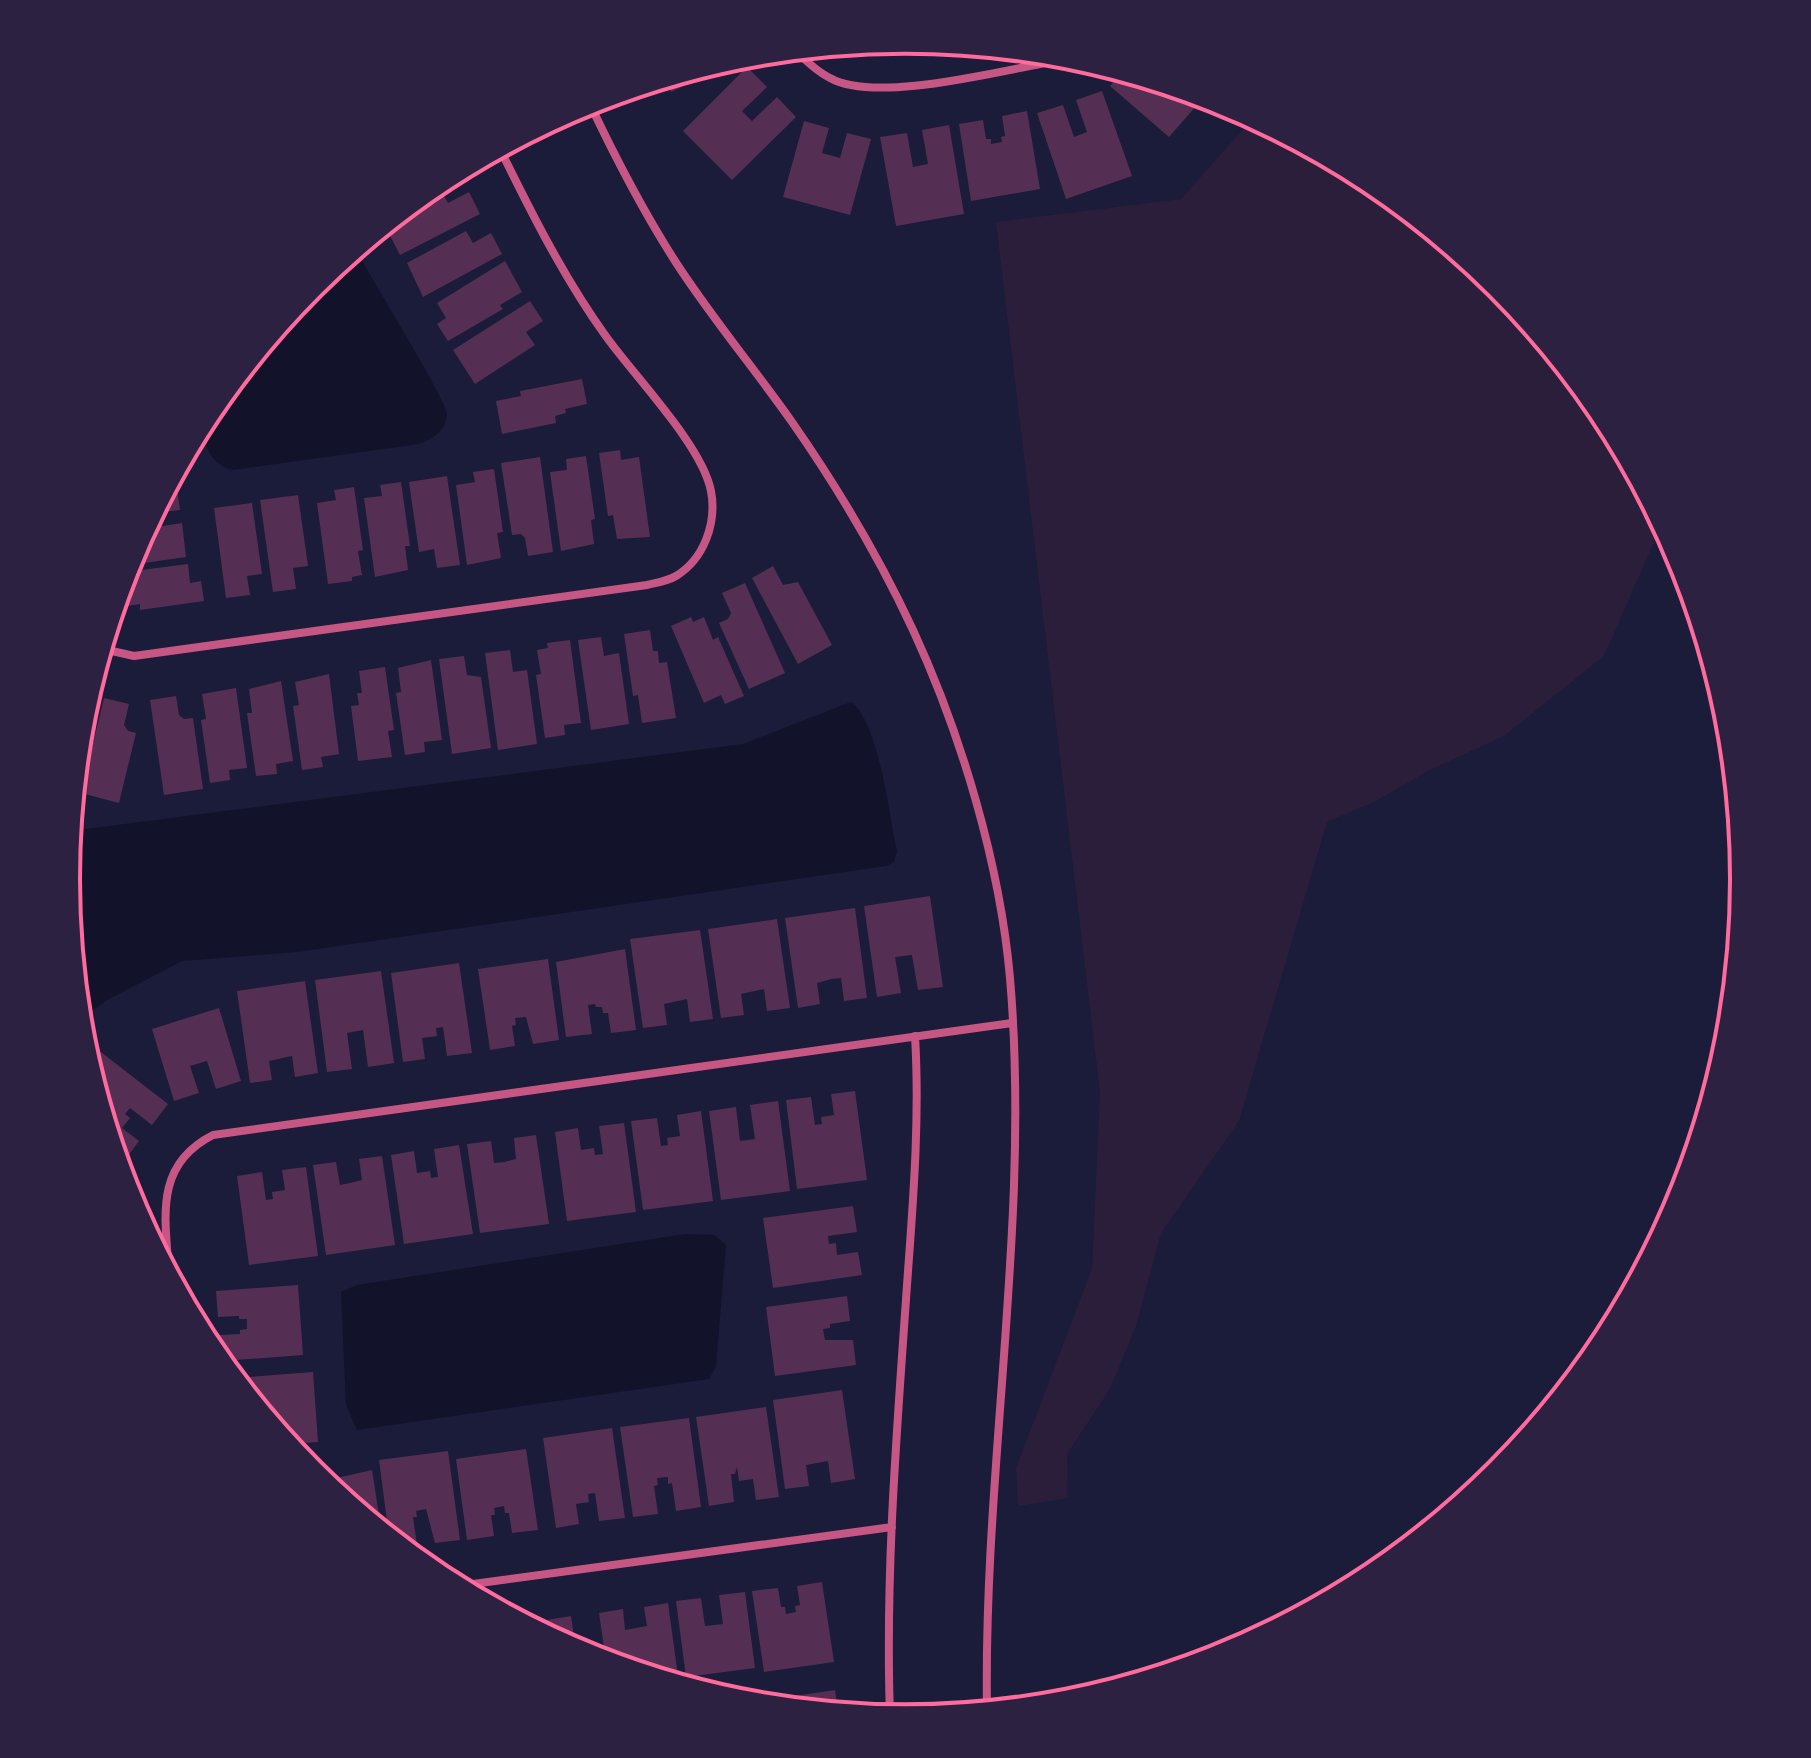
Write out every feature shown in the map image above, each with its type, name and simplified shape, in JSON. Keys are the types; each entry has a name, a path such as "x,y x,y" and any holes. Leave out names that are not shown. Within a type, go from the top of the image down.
{"street":[{"path":"807,60 830,79 863,89 909,86 1035,65"},
{"path":"595,115 676,263 791,421 858,521 914,632 959,747 990,864 1010,974 1014,1172 986,1618 987,1699"},
{"path":"113,651 134,656 647,585 675,577 700,552 713,519 711,490 699,459 603,333 527,205 505,159"},
{"path":"168,1249 167,1190 184,1156 197,1143 213,1135 1012,1023"},
{"path":"890,1703 887,1630 913,1200 918,1081 915,1036"},
{"path":"477,1583 892,1527"}],"shaded area":[{"path":"1245,128 1318,165 1408,224 1489,296 1560,377 1620,467 1656,538 1604,656 1504,736 1428,771 1374,802 1327,822 1239,1121 1161,1233 1136,1326 1110,1389 1067,1454 1068,1498 1018,1506 1016,1468 1092,1269 1100,1092 996,222 1181,199"},
{"path":"362,259 444,404 447,414 441,430 419,444 233,470 217,462 206,444 220,421 285,335"},
{"path":"851,702 869,729 882,771 897,851 894,862 886,866 297,952 182,961 92,1011 82,933 82,830 743,744"},
{"path":"685,1234 714,1235 726,1245 716,1366 709,1379 357,1430 346,1405 341,1292 357,1285"}],"building":[{"path":"749,69 767,87 742,111 752,121 777,97 796,117 732,180 683,131 744,70"},
{"path":"1114,81 1119,82 1195,107 1169,137 1110,86"},
{"path":"693,82 671,92 670,89"},
{"path":"1102,91 1132,176 1066,199 1037,113 1063,105 1074,137 1087,132 1076,100"},
{"path":"1027,111 1040,189 971,201 959,124 983,120 986,139 991,139 991,144 1002,142 1001,137 1005,136 1002,116"},
{"path":"804,121 829,128 822,153 840,158 847,133 871,139 850,215 783,197"},
{"path":"949,125 964,214 896,226 880,137 907,133 913,167 928,164 922,130"},
{"path":"469,192 480,214 400,255 390,235 444,195 448,203"},
{"path":"466,231 473,243 491,233 502,254 423,297 407,263"},
{"path":"505,261 522,292 500,305 503,309 448,341 437,324 446,318 437,303"},
{"path":"530,301 543,321 526,332 535,345 475,384 453,350"},
{"path":"582,379 587,404 565,409 566,413 555,416 556,423 502,434 496,401 521,396 520,391"},
{"path":"620,450 621,460 639,457 650,537 617,539 613,515 608,516 599,453"},
{"path":"586,456 595,519 591,520 594,544 561,551 550,472 567,470 566,459"},
{"path":"540,457 553,552 528,556 525,538 521,534 512,535 501,463"},
{"path":"494,469 503,532 497,533 501,558 467,565 456,485 475,482 473,472"},
{"path":"447,476 460,565 437,568 434,549 419,552 409,482"},
{"path":"401,482 410,546 405,546 408,570 375,577 364,498 382,496 380,485"},
{"path":"354,487 363,550 358,551 362,575 352,577 352,581 328,584 317,503 336,500 334,490"},
{"path":"177,492 180,510 167,511"},
{"path":"298,495 308,566 293,568 296,589 273,592 260,500"},
{"path":"252,503 262,574 247,576 250,595 226,598 214,508"},
{"path":"182,523 186,557 143,563 160,526"},
{"path":"188,564 190,583 201,581 204,601 140,610 140,604 127,606 140,570"},
{"path":"773,566 783,585 798,582 832,645 798,664 752,578"},
{"path":"745,583 785,673 749,689 719,623 728,619 731,613 722,593"},
{"path":"691,617 693,622 704,617 713,640 718,637 744,696 725,704 721,695 704,703 671,626"},
{"path":"650,630 653,651 658,651 659,663 667,662 676,718 642,723 638,695 633,696 624,634"},
{"path":"601,637 604,656 619,653 629,724 591,730 578,640"},
{"path":"570,640 581,723 564,725 565,735 545,738 536,675 541,674 537,650 548,648 547,643"},
{"path":"510,650 513,672 527,670 537,744 498,750 485,653"},
{"path":"464,656 467,675 481,677 491,748 452,754 439,659"},
{"path":"431,660 442,740 424,742 425,752 405,755 396,693 401,692 398,668"},
{"path":"385,667 394,730 388,731 392,757 358,761 351,706 359,705 357,693 362,693 359,671"},
{"path":"329,674 339,754 321,757 323,767 302,770 293,706 299,705 295,682"},
{"path":"281,681 293,761 276,764 277,774 256,776 247,713 252,713 249,689"},
{"path":"236,688 247,768 229,770 230,780 210,783 201,720 206,719 202,694"},
{"path":"176,696 179,715 184,719 193,718 203,789 164,795 150,700"},
{"path":"104,698 129,704 124,725 128,731 136,733 119,803 85,794 91,753"},
{"path":"930,896 943,987 918,990 912,955 895,957 901,993 877,997 864,906"},
{"path":"855,908 867,998 844,1001 841,978 831,979 817,983 820,1004 798,1008 785,918"},
{"path":"777,919 790,1008 767,1011 764,989 741,994 744,1015 721,1018 708,929"},
{"path":"700,930 713,1019 690,1022 687,999 664,1004 667,1025 643,1028 630,939"},
{"path":"625,949 636,1030 611,1033 608,1013 603,1013 602,1007 595,1004 588,1005 592,1034 566,1037 556,962"},
{"path":"548,959 559,1040 533,1044 526,1017 515,1018 516,1025 512,1026 515,1046 490,1050 478,969"},
{"path":"459,963 472,1053 447,1056 443,1027 436,1028 437,1036 422,1038 425,1059 403,1062 391,973"},
{"path":"381,971 394,1063 368,1067 363,1030 347,1033 352,1069 327,1072 315,980"},
{"path":"305,981 318,1073 295,1077 292,1056 269,1061 272,1080 250,1083 237,991"},
{"path":"219,1008 241,1081 216,1089 207,1061 190,1066 199,1093 174,1101 152,1029"},
{"path":"98,1050 168,1104 152,1125 130,1108 125,1114 130,1118 122,1128 139,1141 128,1156"},
{"path":"855,1091 867,1180 797,1189 786,1100 811,1097 815,1125 822,1124 821,1117 834,1115 831,1094"},
{"path":"778,1101 790,1191 721,1200 709,1111 736,1107 740,1141 755,1139 750,1105"},
{"path":"701,1111 713,1201 643,1210 631,1121 657,1118 661,1146 668,1145 667,1138 680,1136 677,1115"},
{"path":"624,1123 636,1212 567,1221 555,1132 578,1128 581,1150 594,1148 595,1155 603,1154 599,1126"},
{"path":"536,1135 549,1224 480,1233 467,1144 491,1141 494,1163 504,1162 516,1159 514,1138"},
{"path":"459,1145 473,1234 404,1244 391,1155 414,1151 417,1173 430,1171 431,1178 438,1177 434,1149"},
{"path":"382,1156 395,1245 326,1255 313,1165 336,1162 340,1185 362,1180 359,1159"},
{"path":"306,1167 318,1256 249,1265 237,1176 262,1172 266,1200 273,1199 272,1192 285,1190 282,1170"},
{"path":"853,1206 857,1232 828,1236 829,1244 836,1243 837,1255 858,1252 862,1275 773,1288 763,1218"},
{"path":"298,1285 303,1355 236,1360 220,1335 240,1334 240,1330 247,1329 247,1319 239,1319 239,1316 218,1317 216,1291"},
{"path":"847,1296 850,1321 830,1324 830,1328 823,1329 825,1340 853,1340 856,1365 775,1376 766,1307"},
{"path":"313,1372 318,1442 304,1443 248,1377"},
{"path":"842,1390 855,1479 831,1483 828,1461 806,1465 809,1486 785,1489 773,1400"},
{"path":"766,1407 779,1497 756,1500 753,1479 739,1481 737,1467 735,1474 731,1474 734,1502 709,1506 696,1417"},
{"path":"689,1418 701,1507 676,1511 672,1483 668,1484 668,1477 657,1478 658,1485 654,1486 658,1514 633,1517 620,1427"},
{"path":"612,1428 625,1518 599,1521 595,1493 588,1494 589,1502 576,1504 579,1524 556,1528 543,1438"},
{"path":"526,1449 538,1530 512,1533 509,1513 505,1513 504,1506 494,1508 495,1515 491,1515 494,1536 467,1540 456,1459"},
{"path":"448,1451 460,1540 435,1543 426,1509 416,1511 417,1517 413,1517 417,1544 387,1520 379,1460"},
{"path":"372,1470 379,1513 362,1499 339,1477"},
{"path":"822,1582 834,1662 764,1672 752,1591 778,1588 781,1607 785,1607 786,1614 796,1612 795,1606 800,1605 797,1586"},
{"path":"745,1592 755,1668 693,1676 686,1674 676,1601 701,1598 705,1626 723,1624 719,1595"},
{"path":"668,1603 677,1672 604,1646 599,1613 623,1609 625,1630 647,1626 644,1607"},
{"path":"571,1616 574,1634 547,1622"},
{"path":"835,1690 837,1701 798,1697 793,1696"}]}
